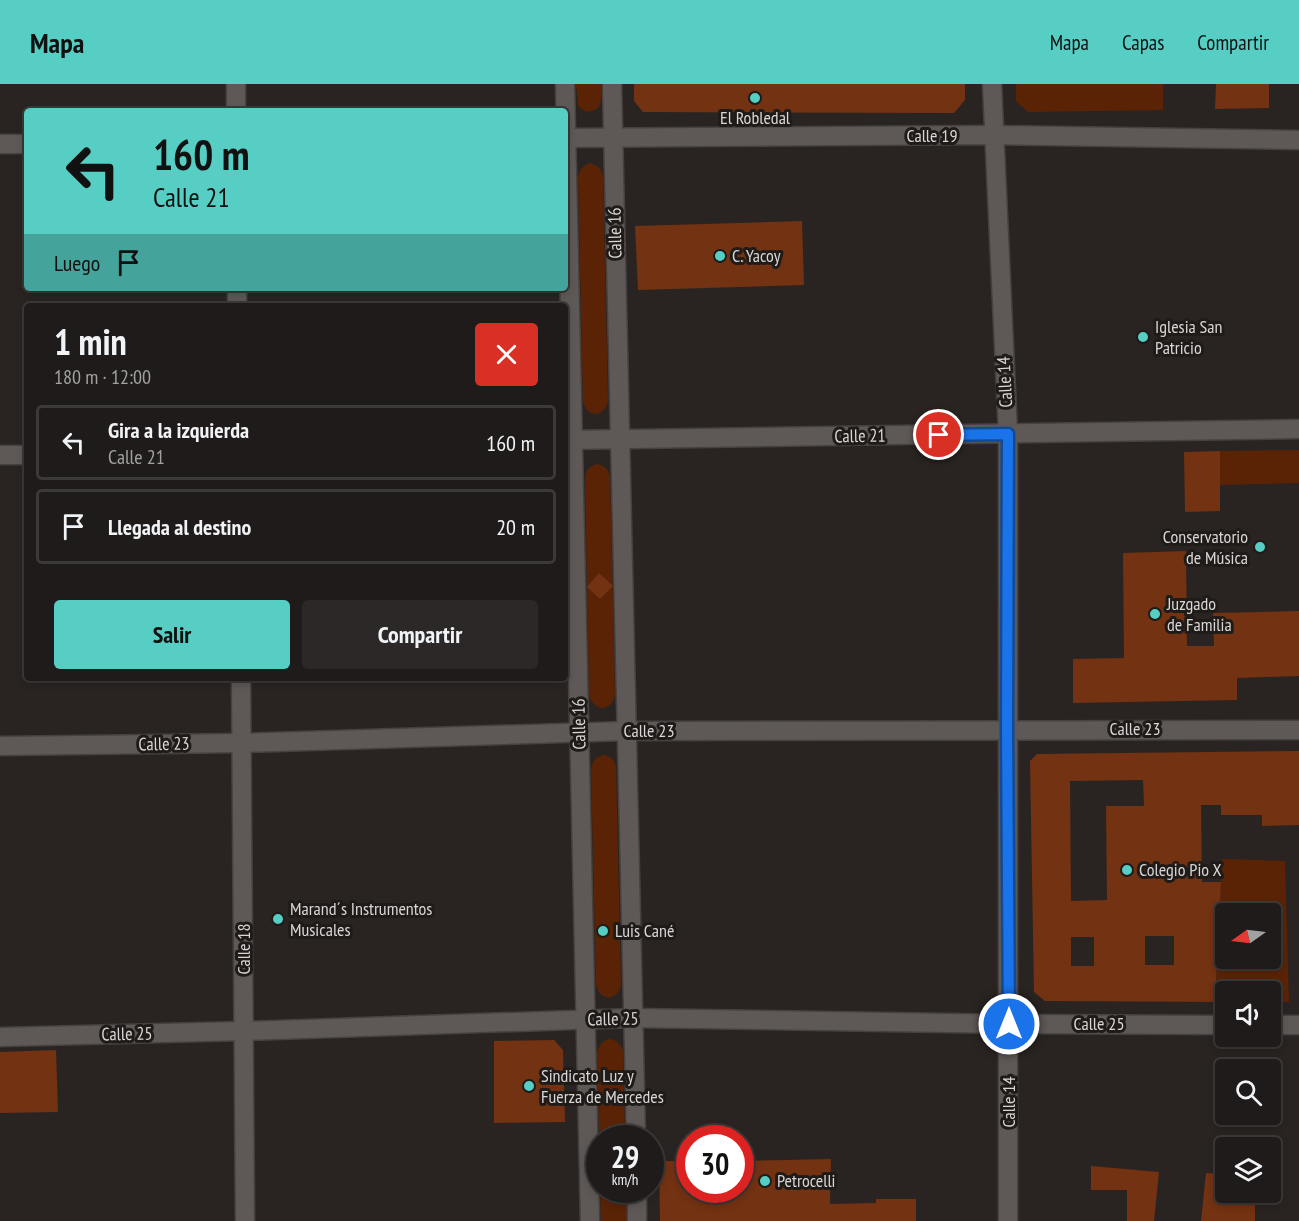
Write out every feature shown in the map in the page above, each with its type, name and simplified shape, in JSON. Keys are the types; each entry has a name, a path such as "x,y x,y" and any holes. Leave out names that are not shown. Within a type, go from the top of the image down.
{"street":[{"path":"236,84 236,108"},
{"name":"Calle 16","path":"565,84 565,108"},
{"name":"Calle 16","path":"612,84 636,1125"},
{"name":"Calle 14","path":"992,84 1008,434 1008,1221"},
{"name":"Calle 19","path":"568,138 993,135 1299,140"},
{"path":"0,144 24,144"},
{"name":"Calle 16","path":"568,339 590,1221"},
{"name":"Calle 21","path":"569,440 1299,429"},
{"path":"0,455 24,455"},
{"name":"Calle 18","path":"241,681 245,1221"},
{"name":"Calle 23","path":"0,746 242,743 626,731 1299,730"},
{"name":"Calle 25","path":"0,1037 633,1018 1215,1025"},
{"path":"1281,1025 1299,1025"},
{"path":"637,1203 637,1221"}],"shaded area":[{"path":"576,84 601,84 601,100 596,109 590,112 578,106"},
{"path":"1016,84 1163,84 1163,110 1028,112 1016,101"},
{"path":"590,163 599,168 603,176 608,401 603,411 596,414 588,411 583,402 578,176 582,168"},
{"path":"1299,450 1299,483 1220,485 1220,451"},
{"path":"597,464 606,468 610,477 615,695 610,705 603,708 595,705 589,696 585,477 589,469"},
{"path":"604,755 612,759 616,767 621,985 613,997 605,997 598,991 596,985 591,768 595,759"},
{"path":"1222,859 1285,861 1289,1002 1281,1002 1281,981 1216,981 1217,969 1281,969 1281,903 1220,903"},
{"path":"610,1039 619,1043 623,1051 625,1125 599,1125 597,1052 605,1041"},
{"path":"600,1203 626,1203 627,1221 601,1221"}],"building":[{"path":"634,84 965,84 965,100 954,113 643,112 634,101"},
{"path":"1216,84 1269,84 1269,108 1215,109"},
{"name":"C. Yacoy","path":"802,221 804,285 638,290 635,226"},
{"path":"1220,451 1220,511 1185,512 1184,452"},
{"path":"1186,551 1187,646 1214,646 1213,613 1299,611 1299,676 1237,678 1237,700 1073,703 1073,659 1124,658 1123,553"},
{"path":"599,573 613,586 600,599 587,587"},
{"name":"Colegio Pio X","path":"1299,751 1299,825 1262,826 1262,815 1221,815 1221,805 1201,805 1202,882 1221,882 1220,903 1215,903 1215,1002 1045,1001 1034,992 1030,761 1037,754","holes":["1143,780 1144,806 1106,806 1107,900 1071,901 1070,781","1145,936 1174,936 1174,965 1145,965","1071,937 1094,937 1094,966 1071,966"]},
{"name":"Sindicato Luz y Fuerza de Mercedes","path":"554,1040 563,1050 565,1122 494,1123 494,1041"},
{"path":"56,1050 58,1112 0,1113 0,1052"},
{"path":"831,1159 830,1204 876,1203 876,1199 916,1199 916,1221 660,1221 660,1203 664,1203 664,1161 676,1161 676,1203 754,1203 754,1161"},
{"path":"1091,1166 1159,1172 1154,1221 1127,1221 1127,1190 1091,1190"},
{"path":"1206,1173 1215,1173 1215,1203 1255,1203 1255,1221 1201,1221"}],"place":[{"name":"El Robledal","path":"755,98"},
{"name":"C. Yacoy","path":"720,256"},
{"name":"Iglesia San Patricio","path":"1143,337"},
{"name":"Conservatorio de Música","path":"1260,547"},
{"name":"Juzgado de Familia","path":"1155,614"},
{"name":"Colegio Pio X","path":"1127,870"},
{"name":"Marand´s Instrumentos Musicales","path":"278,919"},
{"name":"Luis Cané","path":"603,931"},
{"name":"Sindicato Luz y Fuerza de Mercedes","path":"529,1086"},
{"name":"Petrocelli","path":"765,1181"}],"route":[{"path":"939,435 1008,434 1009,1024"}]}
